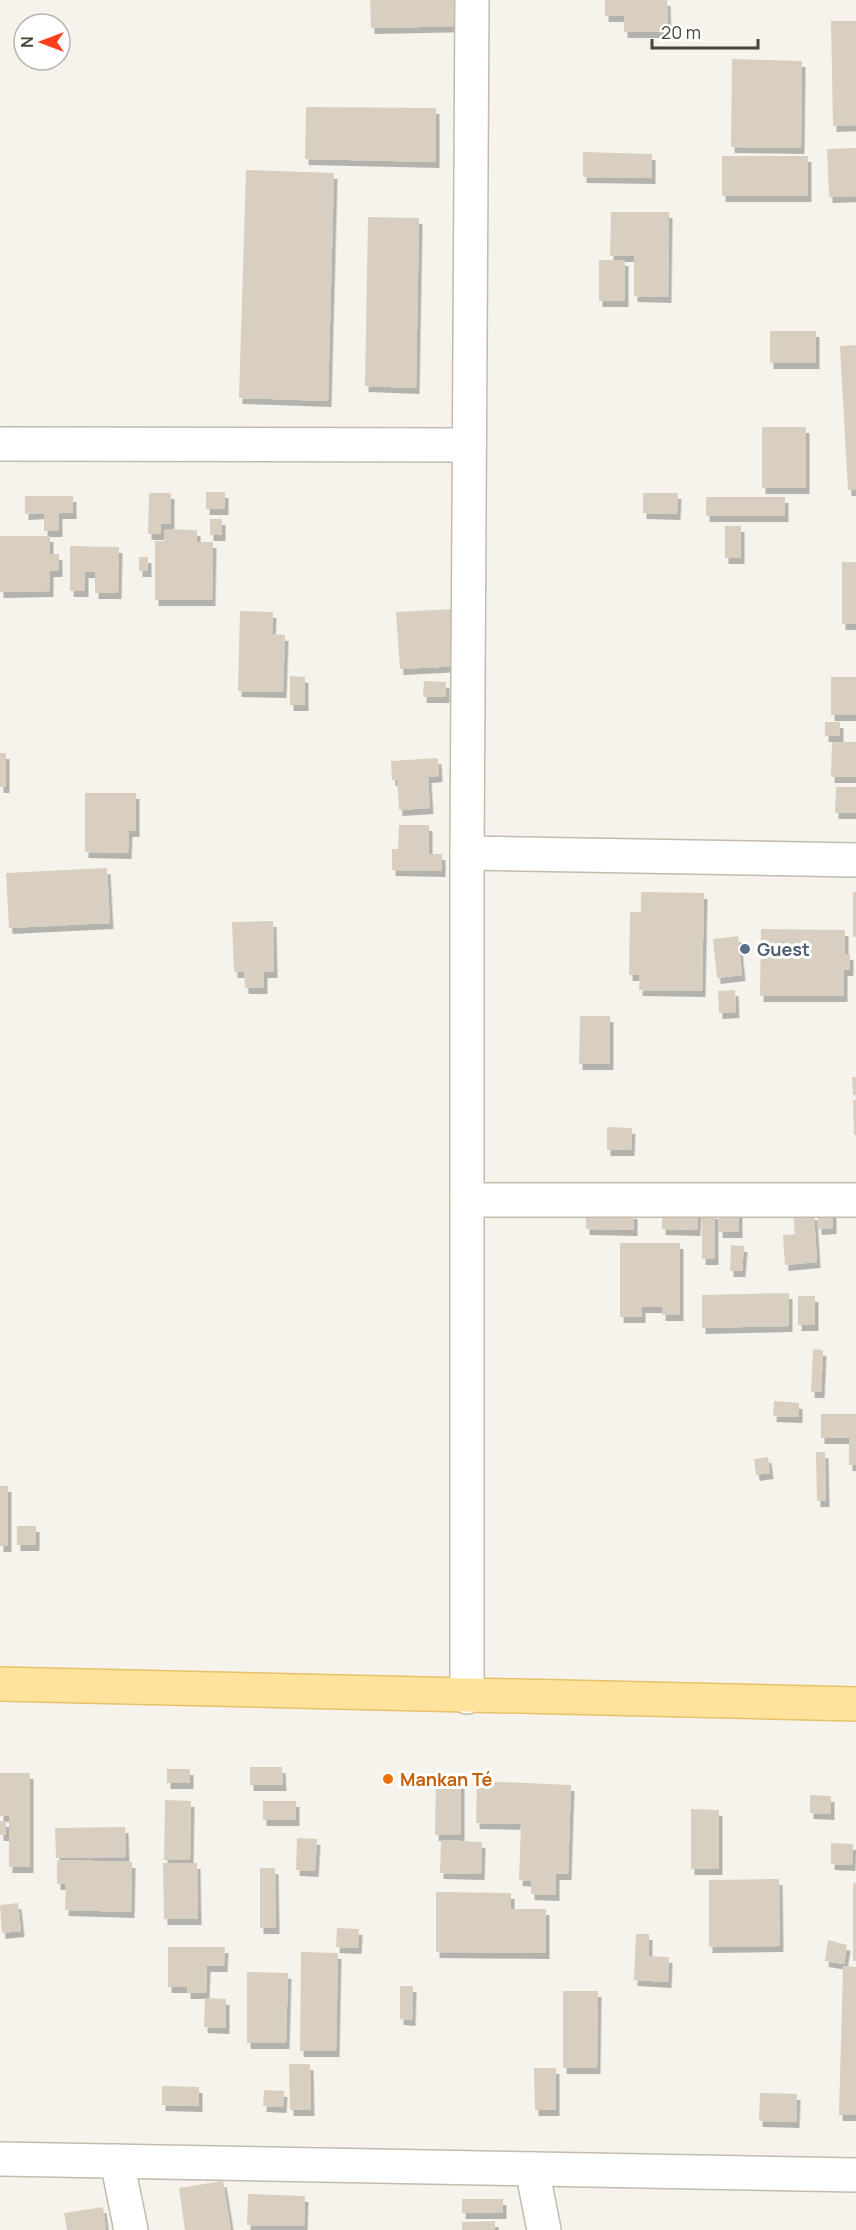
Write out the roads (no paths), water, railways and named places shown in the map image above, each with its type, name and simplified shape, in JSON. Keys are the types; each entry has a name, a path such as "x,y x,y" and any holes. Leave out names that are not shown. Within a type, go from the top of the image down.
{"main road":[{"path":"0,1684 467,1697 856,1704"}],"street":[{"path":"467,1697 467,853 472,0"},
{"path":"0,444 469,445"},
{"path":"467,853 856,860"},
{"path":"467,1200 856,1200"},
{"path":"0,2159 856,2175"},
{"path":"117,2161 131,2230"},
{"path":"532,2169 544,2230"}],"place":[{"name":"Guest","path":"745,949"},
{"name":"Mankan Té","path":"388,1779"}]}
